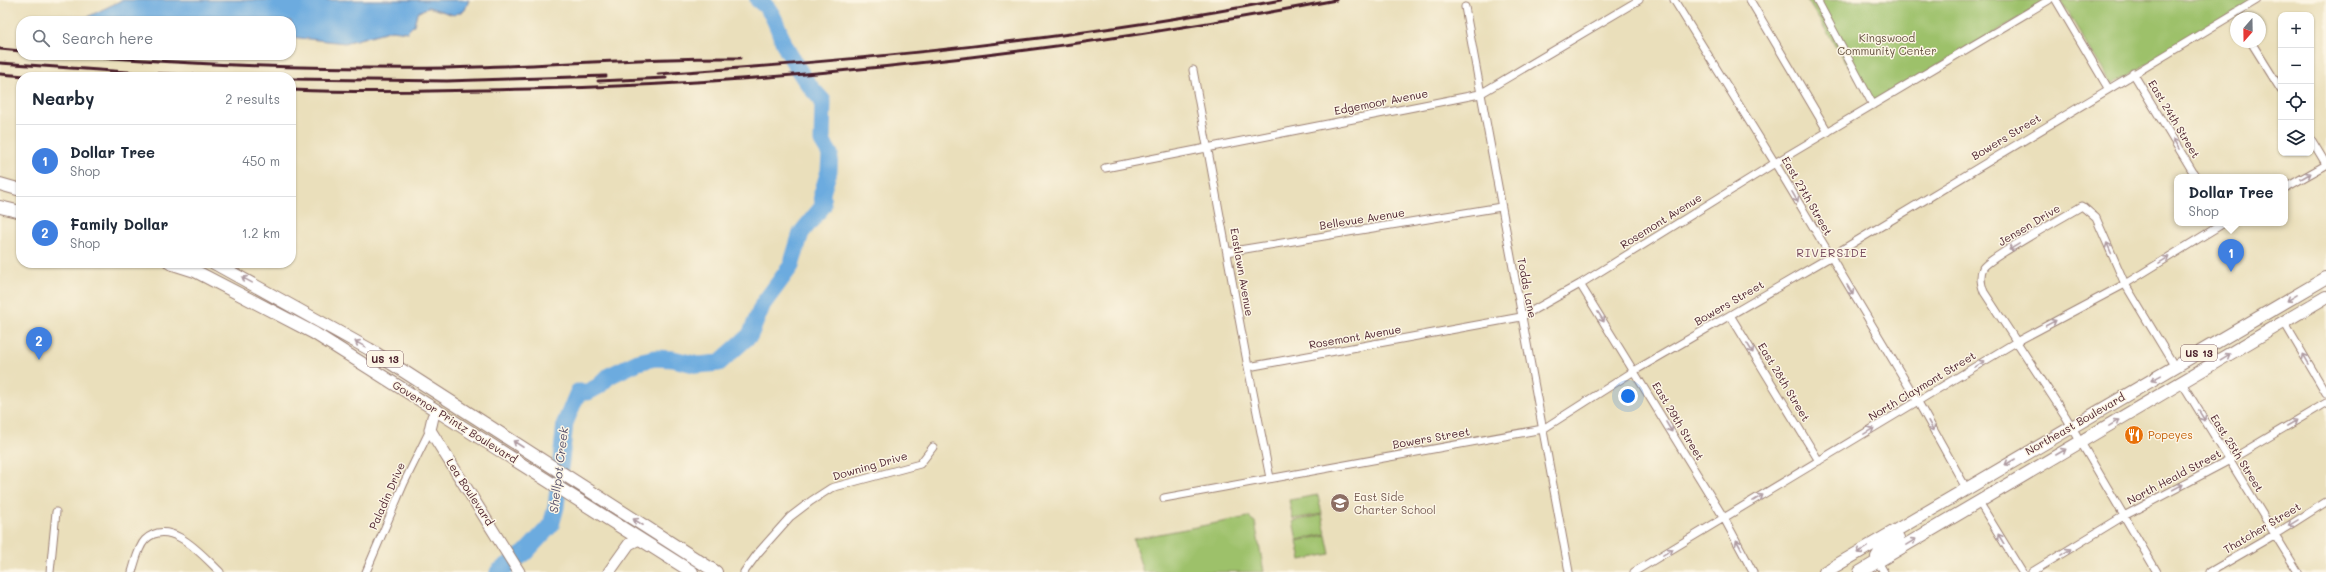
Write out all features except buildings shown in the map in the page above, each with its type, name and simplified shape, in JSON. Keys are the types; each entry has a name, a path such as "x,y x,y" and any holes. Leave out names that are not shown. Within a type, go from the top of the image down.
{"main road":[{"path":"0,184 16,189"},
{"path":"0,207 16,211"},
{"name":"Governor Printz Boulevard","path":"183,268 235,292 314,333 692,572"},
{"name":"Governor Printz Boulevard","path":"223,268 369,349 716,572"},
{"name":"Northeast Boulevard","path":"1826,572 2071,426 2326,278"},
{"path":"2303,311 2326,289"},
{"path":"235,292 245,290 330,334 340,333"},
{"name":"Northeast Boulevard","path":"1860,572 1881,567 1979,502 2326,297"},
{"path":"1881,567 1877,557 1882,549 1931,519 1944,508 1950,498"},
{"path":"639,539 671,543"}],"street":[{"name":"Edgemoor Avenue","path":"1105,168 1207,146 1480,94 1639,0"},
{"name":"East 27th Street","path":"1674,0 1775,163 1918,402 1966,488"},
{"path":"1750,0 1828,132"},
{"path":"1817,0 1873,104"},
{"name":"Rosemont Avenue","path":"1248,367 1521,317 1580,284 1775,163 2049,0"},
{"path":"2056,0 2108,88"},
{"name":"Bowers Street","path":"2240,12 2257,0"},
{"name":"Todds Lane","path":"1465,7 1569,572"},
{"name":"Bowers Street","path":"1164,498 1543,430 1634,372 1830,257 2133,73 2230,19"},
{"path":"2255,48 2278,85"},
{"name":"Eastlawn Avenue","path":"1193,70 1270,478"},
{"name":"East 24th Street","path":"2133,73 2194,174"},
{"path":"2288,186 2326,164 2314,144"},
{"name":"Jensen Drive","path":"2016,342 1984,292 1980,282 1983,268 1997,257 2082,206 2096,218 2125,284"},
{"name":"Bellevue Avenue","path":"1227,252 1501,207"},
{"name":"North Claymont Street","path":"1634,572 2016,342 2125,284 2219,226"},
{"name":"East 29th Street","path":"1580,284 1724,518 1754,572"},
{"path":"2125,284 2175,367"},
{"name":"East 28th Street","path":"1730,315 1819,461"},
{"path":"2284,322 2326,393"},
{"path":"2016,342 2071,426 2122,517 2156,572"},
{"name":"East 25th Street","path":"2182,383 2298,572"},
{"name":"North Heald Street","path":"2032,572 2122,517 2230,460 2326,403"},
{"path":"430,430 433,417 437,411"},
{"name":"Lea Boulevard","path":"430,430 500,539 519,572"},
{"name":"Paladin Drive","path":"366,572 404,483 430,430"},
{"name":"Downing Drive","path":"744,572 758,553 790,517 811,501 831,488 920,464 933,447"},
{"path":"1979,502 2022,572"},
{"name":"Thatcher Street","path":"2210,572 2274,535 2326,502"},
{"path":"50,572 56,512"},
{"path":"132,572 144,541 154,534 164,533 185,540 220,572"},
{"path":"609,572 629,544 639,539"}],"green space":[{"name":"Kingswood Community Center","path":"1807,0 2049,0 1873,105"},
{"path":"2060,0 2254,0 2234,12 2230,12 2230,14 2112,85"},
{"path":"1318,495 1322,514 1293,519 1289,500"},
{"path":"1322,515 1326,534 1297,540 1293,521"},
{"path":"1248,517 1255,522 1264,572 1143,572 1133,539"},
{"path":"1326,535 1330,554 1301,560 1297,541"}],"water":[{"path":"122,0 469,0 465,10 454,15 428,7 417,13 414,25 407,32 392,30 345,43 296,38 296,16 89,16"}],"waterway":[{"name":"Shellpot Creek","path":"498,572 525,553 551,525 556,507 565,423 578,392 588,392 599,386 609,376 638,362 655,358 673,359 698,365 719,363 750,335 763,304 791,266 801,233 823,206 822,193 829,171 830,154 822,141 823,101 799,71 787,50 773,16 758,0"}],"railway":[{"path":"658,74 893,55 1048,37 1204,14 1281,0"},
{"path":"296,90 380,92 631,86 833,72 1035,49 1135,35 1336,0"},
{"path":"0,49 16,51"},
{"path":"138,60 308,67 447,68 667,59 740,58"},
{"path":"0,63 127,72"},
{"path":"0,74 16,75"},
{"path":"296,79 447,81 606,76"},
{"path":"598,81 666,78"}],"place":[{"name":"Dollar Tree","path":"2231,272"},
{"name":"Family Dollar","path":"39,360"},
{"name":"Popeyes","path":"2134,435"},
{"name":"East Side Charter School","path":"1340,503"}],"district":[{"name":"RIVERSIDE","path":"1832,253"}]}
